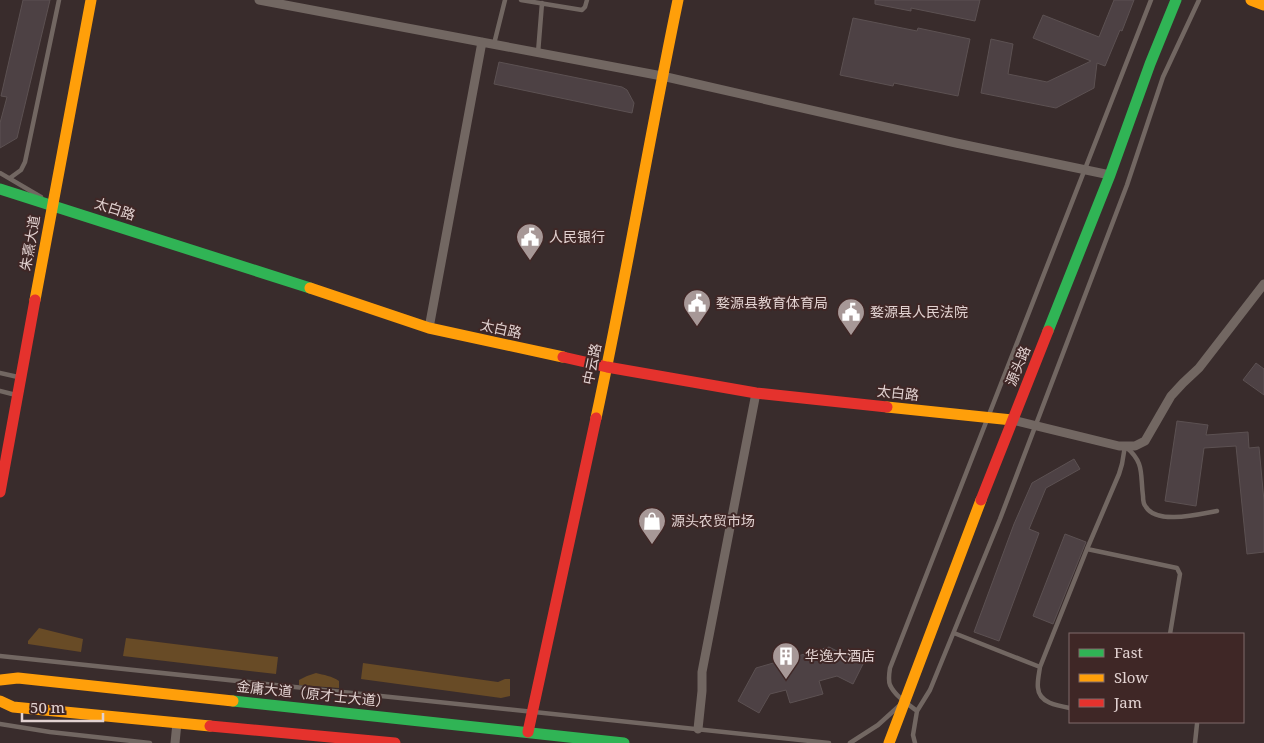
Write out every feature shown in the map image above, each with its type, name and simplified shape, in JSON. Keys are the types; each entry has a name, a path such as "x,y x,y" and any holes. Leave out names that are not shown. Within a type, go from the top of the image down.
{"main road":[{"name":"朱熹大道","path":"0,492 91,0"},
{"name":"中云路","path":"528,732 607,367 678,0"},
{"name":"源头路","path":"889,743 1012,420 1110,175 1150,64 1176,0"},
{"path":"1251,0 1264,5"},
{"name":"太白路","path":"0,189 429,328 607,367 756,393 1012,420"},
{"name":"金庸大道（原才士大道）","path":"0,680 18,678 624,743"},
{"path":"0,701 13,707 395,743"}],"street":[{"path":"259,0 662,76 956,143 1110,175"},
{"path":"429,328 482,42"},
{"path":"1012,420 1119,446 1135,446 1145,441 1172,396 1199,368 1263,289"},
{"path":"698,729 702,672 756,393"},
{"path":"175,743 177,723"}],"lane":[{"path":"10,178 21,170 25,162 59,0"},
{"path":"494,44 505,0"},
{"path":"521,0 582,10 587,0"},
{"path":"918,711 904,702 890,685 888,678 890,668 1150,0"},
{"path":"915,743 914,735 918,711 930,690 1000,519 1127,185 1163,77 1199,0"},
{"path":"538,53 542,3"},
{"path":"0,173 52,205"},
{"path":"0,373 21,378"},
{"path":"0,391 18,395"},
{"path":"1125,446 1134,454 1139,464 1145,507 1150,512 1164,517 1184,518 1217,511"},
{"path":"1069,708 1058,706 1042,698 1038,689 1040,667 1119,474 1125,446"},
{"path":"1087,549 1177,568 1180,574 1170,633"},
{"path":"954,633 1040,667"},
{"path":"0,656 829,743"},
{"path":"850,743 878,725 904,702"},
{"path":"0,724 50,732 150,743"},
{"path":"1194,743 1197,724"}],"shaded area":[{"path":"39,628 83,639 81,652 28,644 28,641"},
{"path":"126,638 278,657 276,674 123,656"},
{"path":"363,663 498,682 510,679 510,696 501,698 361,679"},
{"path":"316,673 339,681 339,688 299,685 299,680"}],"building":[{"path":"23,0 50,0 17,138 0,148 0,123 7,97 1,96"},
{"path":"875,0 980,0 975,21 911,8 911,11 875,4"},
{"path":"1114,0 1134,0 1105,66 1097,63 1094,88 1056,108 981,93 991,39 1013,44 1008,74 1047,82 1091,61 1033,38 1043,15 1099,37"},
{"path":"853,18 917,31 918,28 970,39 958,96 894,83 893,86 840,75"},
{"path":"499,62 622,87 627,90 634,103 632,113 494,84"},
{"path":"1256,363 1264,369 1264,395 1243,380"},
{"path":"1177,421 1208,425 1206,435 1248,432 1249,448 1259,447 1264,501 1264,552 1247,554 1236,446 1204,448 1196,506 1165,501"},
{"path":"1074,459 1080,469 1046,488 1029,529 1039,533 999,641 974,632 1014,524 1032,483"},
{"path":"1065,534 1086,542 1053,624 1033,616"},
{"name":"华逸大酒店","path":"829,647 863,664 853,684 837,676 819,681 823,694 790,703 786,690 770,694 759,713 738,701 756,668"}],"traffic: fast":[{"path":"1048,331 1110,175 1150,64 1176,0"},
{"path":"0,189 310,288"},
{"path":"233,701 624,743"}],"traffic: slow":[{"path":"35,300 91,0"},
{"path":"596,418 678,0"},
{"path":"1251,0 1264,5"},
{"path":"310,288 429,328 563,357"},
{"path":"887,407 1012,420"},
{"path":"889,743 981,500"},
{"path":"0,680 18,678 233,701"},
{"path":"0,701 13,707 210,726"}],"traffic: jam":[{"path":"0,492 35,300"},
{"path":"981,500 1048,331"},
{"path":"563,357 607,367 756,393 887,407"},
{"path":"528,732 596,418"},
{"path":"210,726 395,743"}],"place":[{"name":"人民银行","path":"530,261"},
{"name":"婺源县教育体育局","path":"697,327"},
{"name":"婺源县人民法院","path":"851,336"},
{"name":"源头农贸市场","path":"652,545"},
{"name":"华逸大酒店","path":"786,680"}]}
